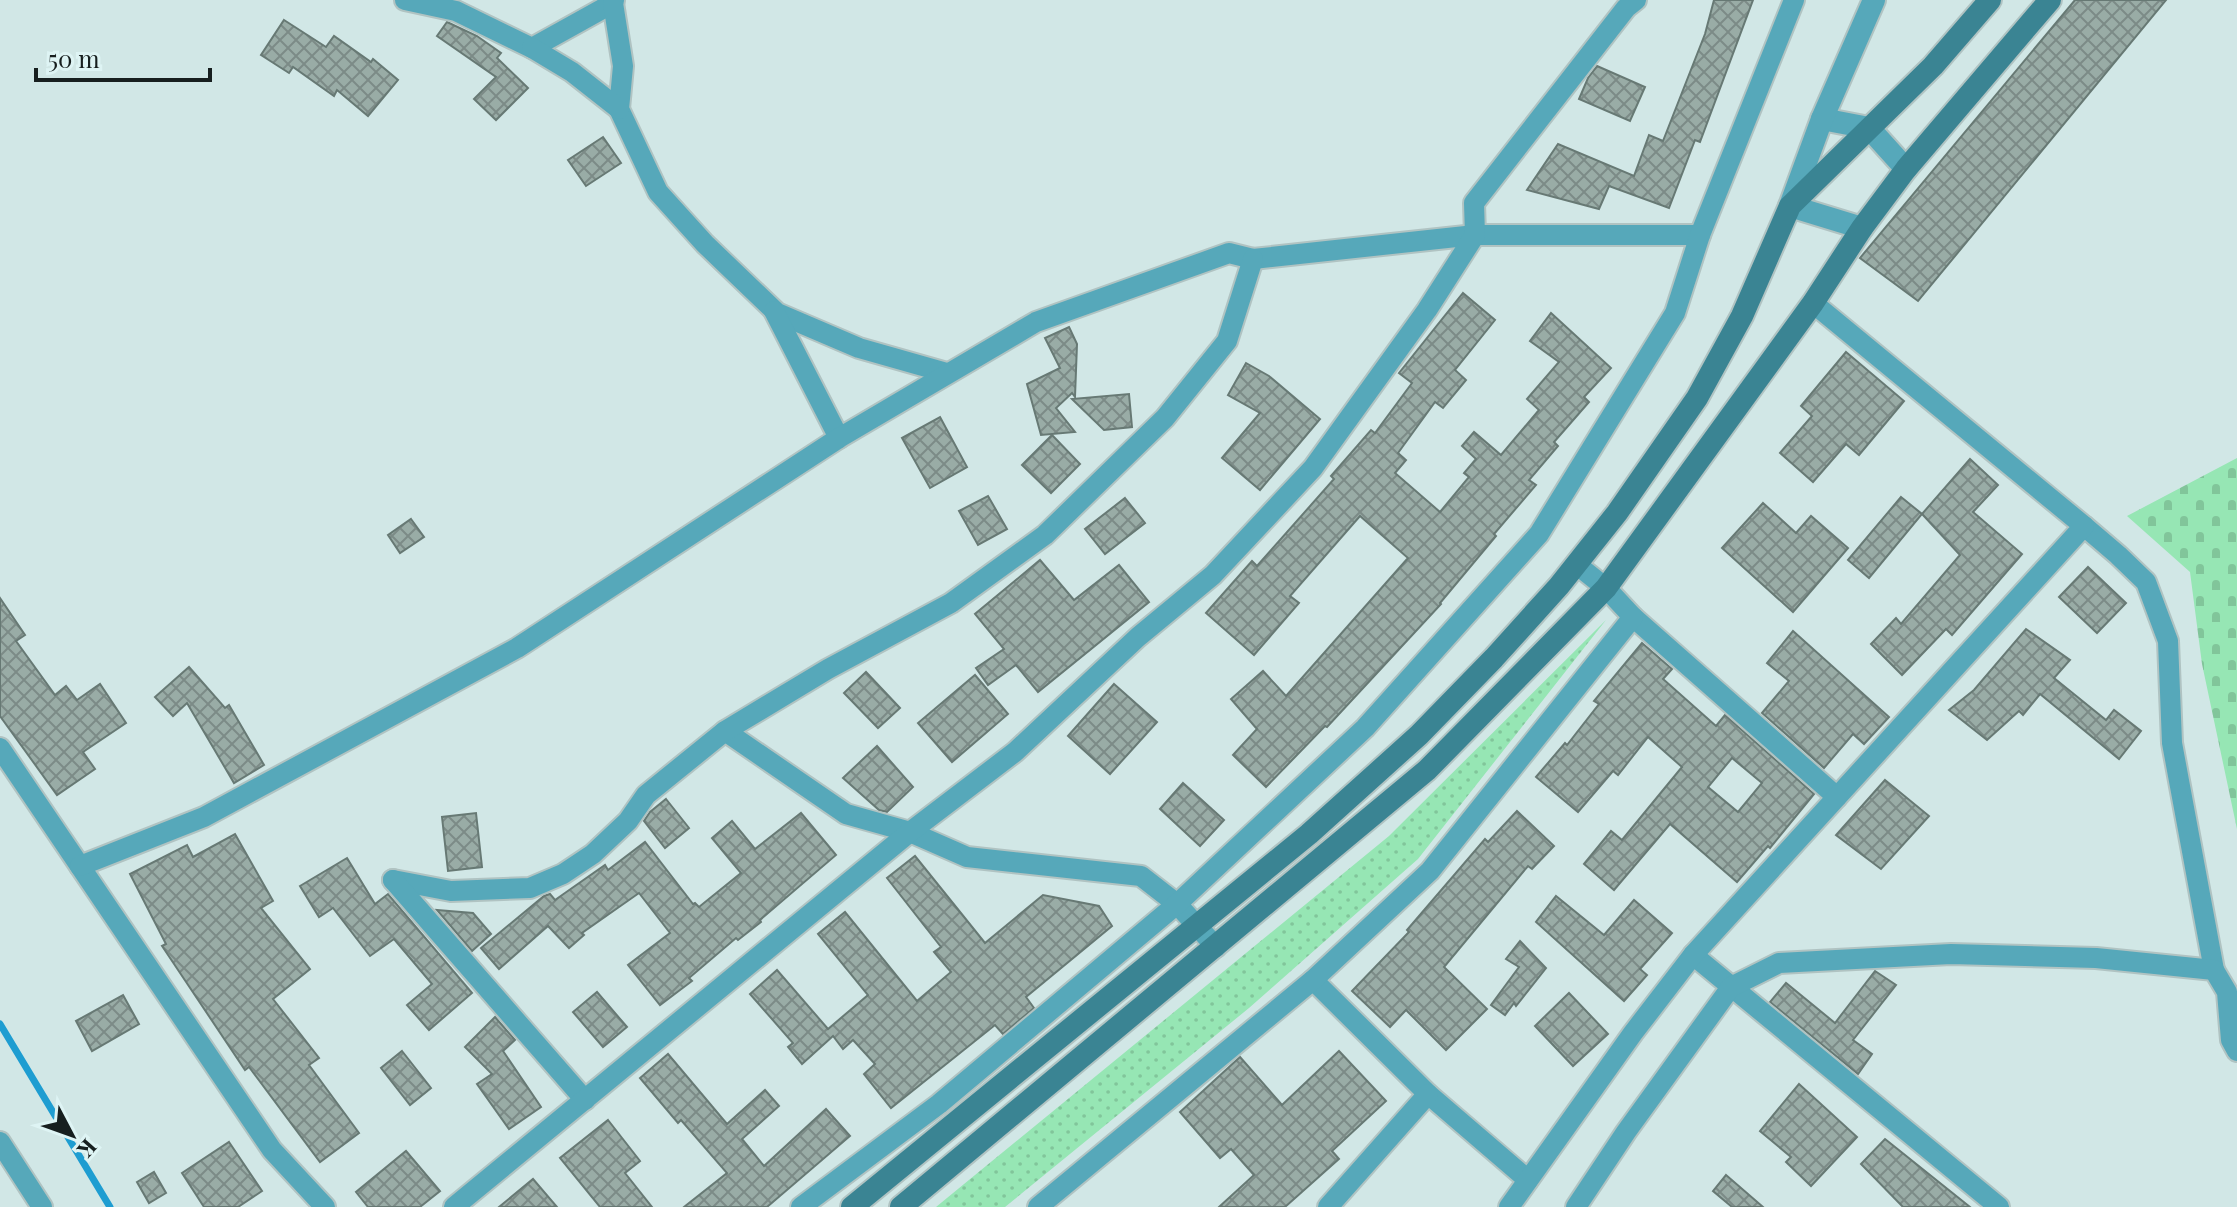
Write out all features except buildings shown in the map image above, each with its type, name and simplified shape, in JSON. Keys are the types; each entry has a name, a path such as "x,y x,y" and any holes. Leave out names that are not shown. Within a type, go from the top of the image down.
{"main road":[{"path":"852,1207 1309,834 1419,735 1494,658 1617,513 1697,398 1742,316 1790,206 1933,66 1990,0"},
{"path":"901,1207 1427,770 1606,588 1906,169 2050,0"}],"street":[{"path":"405,0 456,11 532,48 572,72 619,109 658,192 705,244 774,311 839,438"},
{"path":"454,1207 910,832 1015,752 1138,637 1213,575 1313,468 1427,310 1475,235 1474,203 1626,8 1636,0"},
{"path":"801,1207 939,1104 1177,904 1365,728 1539,534 1675,313 1700,235 1794,0"},
{"path":"1862,228 1790,206 1822,119 1874,0"},
{"path":"532,48 613,1 623,66 619,109"},
{"path":"1822,119 1869,128 1906,169"},
{"path":"80,866 204,817 517,648 839,438 1036,322 1229,253 1253,259 1475,235 1700,235"},
{"path":"585,1100 393,880 451,891 530,888 563,874 593,854 628,821 646,795 725,731 828,669 951,603 1045,535 1165,418 1227,341 1253,259"},
{"path":"1813,303 2084,526 2146,582 2168,641 2172,743 2214,970 2232,991 2231,1040 2237,1051"},
{"path":"774,311 859,348 947,373"},
{"path":"1509,1207 1633,1033 1693,955 2084,526"},
{"path":"1576,564 1837,797"},
{"path":"1038,1207 1313,980 1430,871 1633,617"},
{"path":"725,731 846,814 910,832 967,857 1141,876 1177,904 1216,947"},
{"path":"0,748 272,1150 325,1207"},
{"path":"1576,1207 1731,987 1779,963 1951,954 2096,958 2214,970"},
{"path":"1693,955 1999,1207"},
{"path":"1313,980 1428,1094 1528,1180"},
{"path":"1328,1207 1428,1094"},
{"path":"0,1142 6,1164 42,1207"}],"green space":[{"path":"2237,458 2237,829 2202,664 2190,572 2127,516"},
{"path":"1606,620 1418,859 1249,1008 1005,1207 936,1207 1389,836"}],"waterway":[{"path":"0,1024 110,1207"}]}
